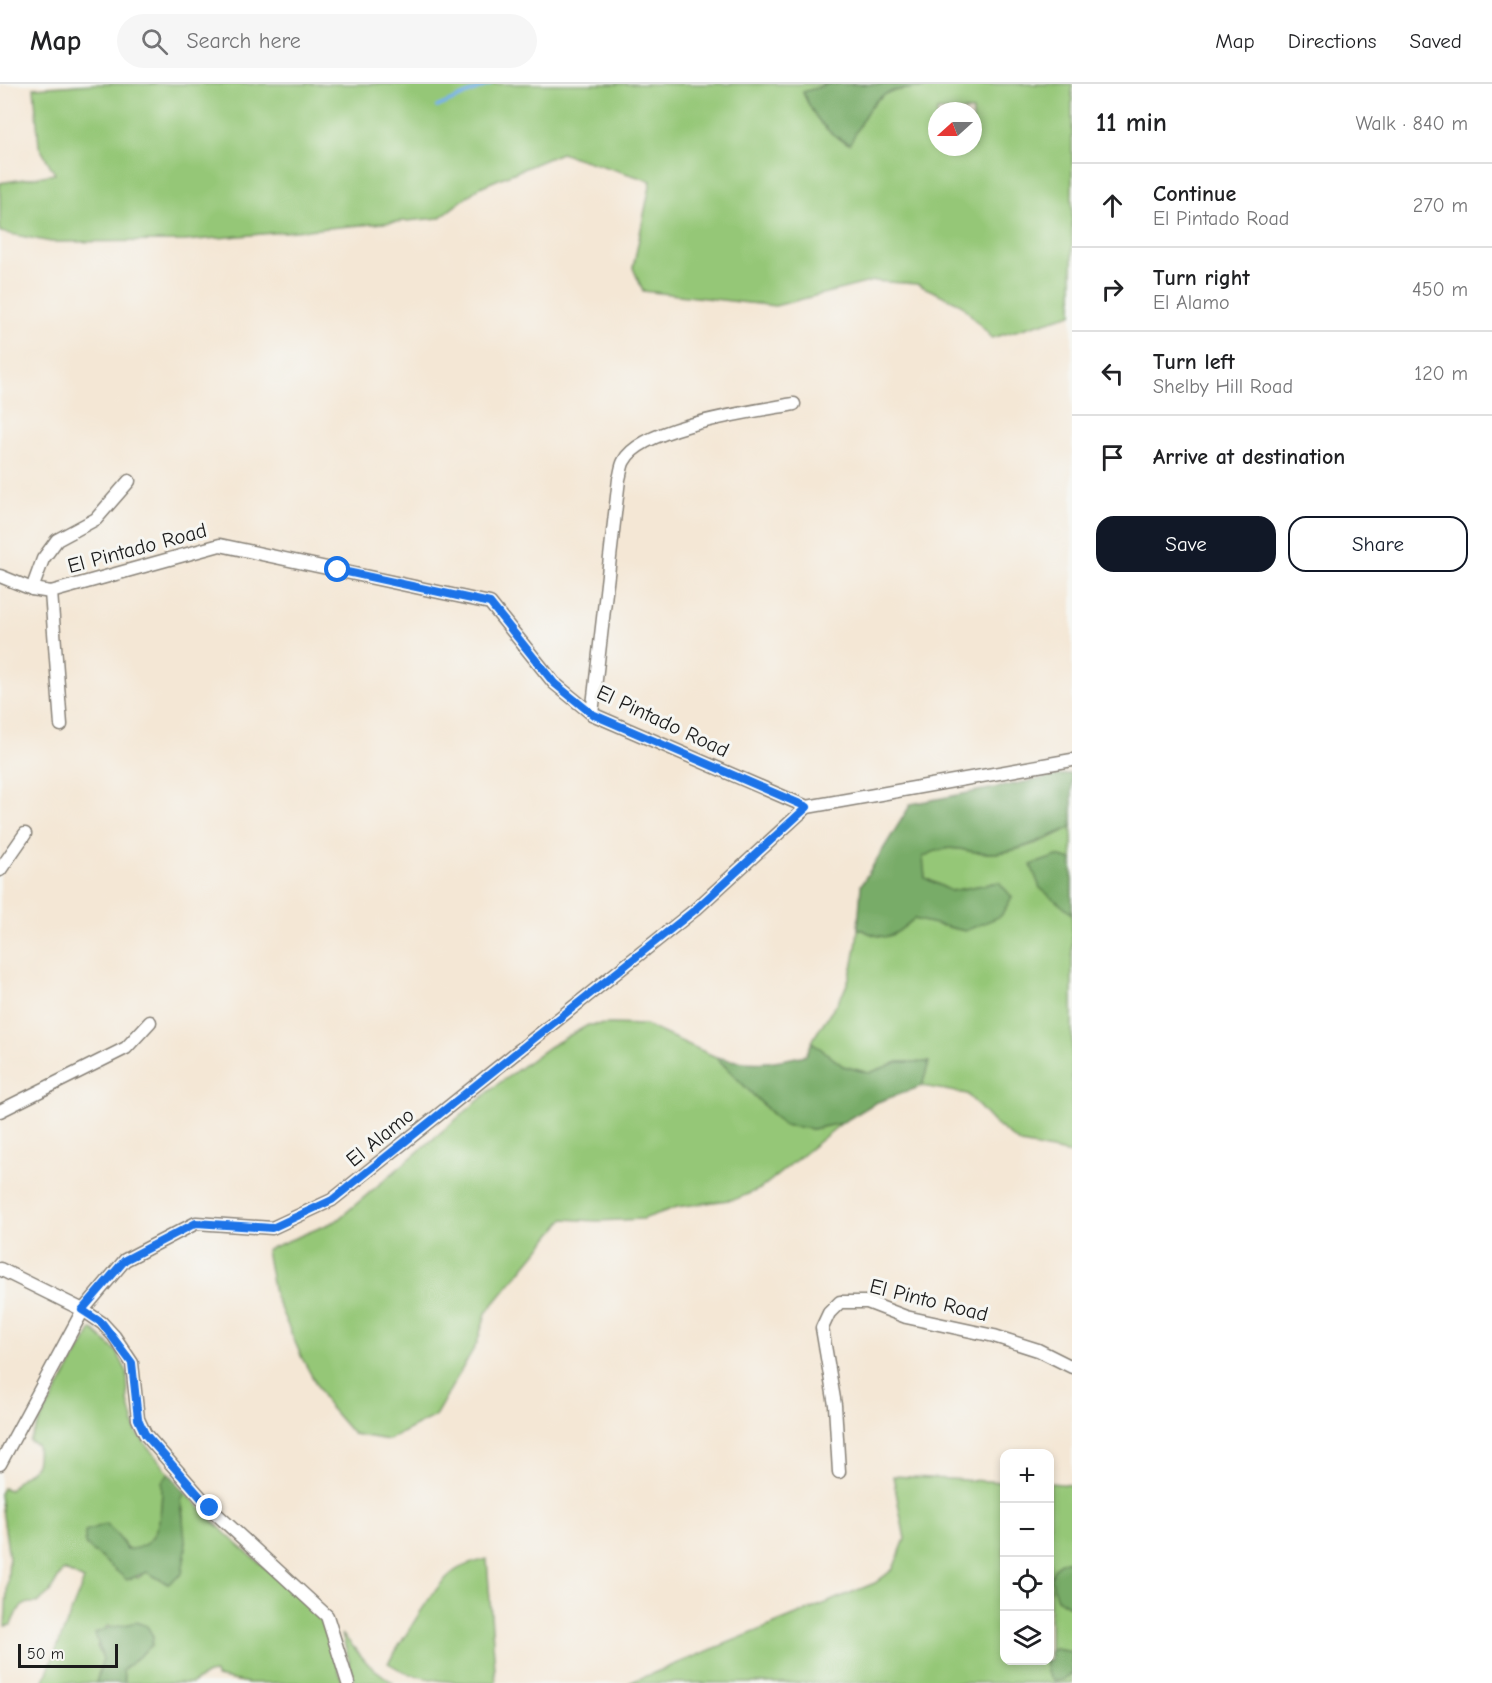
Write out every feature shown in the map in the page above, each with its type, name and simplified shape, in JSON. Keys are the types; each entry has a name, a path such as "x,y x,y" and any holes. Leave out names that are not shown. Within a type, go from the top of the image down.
{"street":[{"path":"592,714 619,479 624,460 648,441 686,424 794,404"},
{"path":"32,589 43,559 57,540 96,519 129,482"},
{"name":"El Pintado Road","path":"0,576 32,589 51,592 220,545 490,603 554,683 592,714 807,807"},
{"path":"51,592 61,725"},
{"path":"807,807 1072,760"},
{"name":"El Alamo","path":"0,1464 82,1310 125,1260 196,1223 272,1228 332,1200 696,909 807,807"},
{"path":"0,870 25,834"},
{"path":"0,1111 126,1048 150,1022"},
{"path":"0,1269 82,1310 102,1323 132,1363 138,1419 145,1434 210,1508 327,1616 348,1683"},
{"name":"El Pinto Road","path":"839,1472 836,1405 822,1328 828,1313 840,1302 867,1302 906,1317 994,1336 1038,1350 1072,1367"}],"green space":[{"path":"93,84 829,84 803,93 811,110 821,123 833,135 849,144 872,105 882,96 895,91 943,84 1072,84 1072,314 992,338 961,304 917,284 874,281 775,306 643,291 633,268 651,181 561,153 480,187 439,218 185,241 51,242 0,232 0,183 55,174 39,146 34,88"},
{"path":"829,84 943,84 903,89 882,96 867,111 850,144 834,135 821,123 803,92"},
{"path":"1072,773 1072,826 1068,829 1011,851 991,853 950,848 923,857 925,878 951,891 999,882 1012,897 1001,916 965,931 914,919 894,934 883,937 858,928 861,885 911,804"},
{"path":"1072,826 1072,860 1057,856 1064,906 1072,914 1072,1154 1021,1144 994,1123 967,1094 922,1086 929,1062 898,1062 869,1073 843,1066 812,1042 846,986 854,961 858,928 876,935 888,936 914,919 965,931 999,882 951,891 925,878 922,857 949,848 991,853 1011,851 1044,840"},
{"path":"1057,856 1072,860 1072,914 1040,888 1031,865"},
{"path":"588,1025 645,1025 716,1057 783,1125 812,1129 842,1123 760,1189 736,1199 677,1207 643,1219 597,1221 564,1219 486,1313 477,1343 435,1416 388,1440 353,1434 327,1404 302,1358 274,1294 266,1250 336,1221 498,1084 549,1047"},
{"path":"812,1042 843,1066 869,1073 898,1062 929,1062 922,1086 875,1103 842,1123 812,1129 783,1125 716,1057 751,1062 782,1060 806,1055"},
{"path":"92,1329 117,1352 127,1372 128,1401 136,1432 169,1473 162,1482 158,1526 147,1543 127,1549 117,1534 93,1552 103,1557 115,1570 138,1578 147,1572 168,1584 184,1515 181,1500 185,1492 227,1535 320,1615 343,1683 249,1683 216,1677 215,1673 208,1674 192,1683 125,1683 123,1670 152,1645 153,1636 136,1622 121,1627 107,1626 97,1646 103,1659 96,1683 43,1683 84,1580 63,1570 50,1592 37,1603 23,1606 17,1612 11,1625 5,1626 9,1558 0,1494 3,1488 10,1490 34,1468 37,1445 29,1441"},
{"path":"169,1473 185,1492 181,1500 186,1549 182,1574 168,1584 147,1572 127,1580 85,1544 85,1531 106,1524 117,1534 126,1549 138,1548 147,1543 158,1526 162,1482"},
{"path":"893,1476 1000,1482 1000,1665 1054,1665 1054,1588 1057,1599 1072,1607 1072,1683 629,1683 875,1583 893,1569 905,1539"},
{"path":"1054,1483 1072,1485 1072,1560 1064,1562 1054,1572"},
{"path":"487,1559 496,1683 453,1682 425,1678 412,1675 388,1663 427,1602 444,1581 460,1568"},
{"path":"1072,1560 1072,1607 1057,1599 1054,1588 1054,1569"},
{"path":"136,1622 147,1626 153,1636 152,1645 123,1670 125,1683 96,1683 103,1659 95,1633"},
{"path":"342,1634 369,1665 393,1683 355,1683"},
{"path":"1054,1649 1072,1652 1072,1673 1063,1680 1054,1681 1047,1673 1046,1665 1054,1665"}],"waterway":[{"path":"437,107 490,84"}],"route":[{"path":"210,1508 168,1463 145,1434 138,1419 132,1363 102,1323 82,1310 125,1260 196,1223 272,1228 332,1200 696,909 807,807 592,714 554,683 490,603 338,570"}]}
